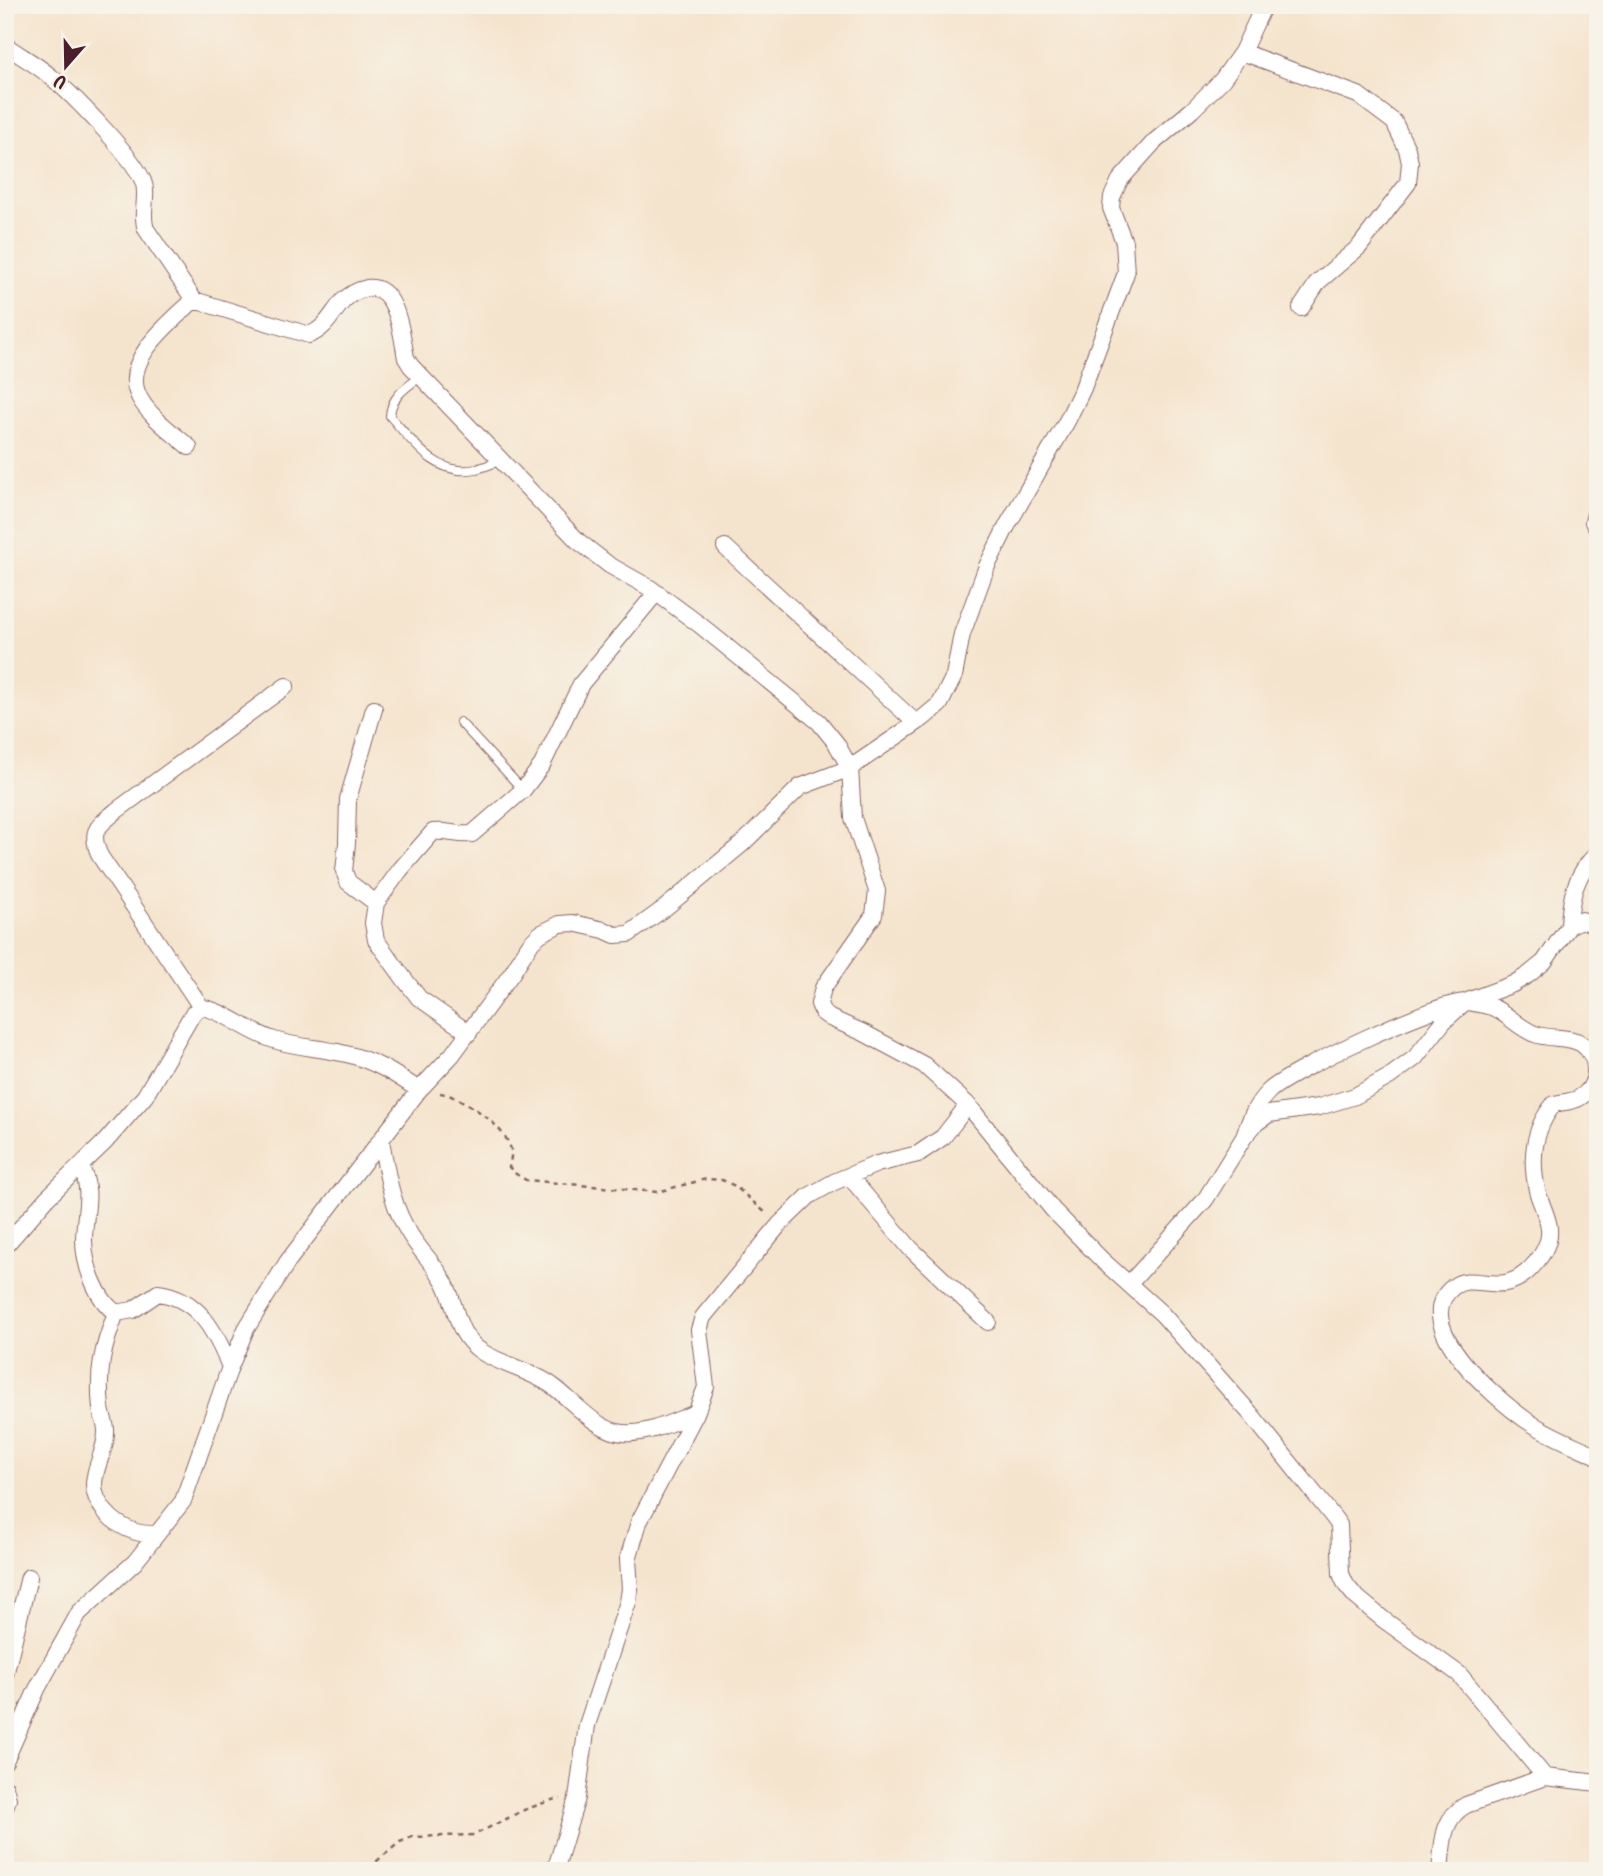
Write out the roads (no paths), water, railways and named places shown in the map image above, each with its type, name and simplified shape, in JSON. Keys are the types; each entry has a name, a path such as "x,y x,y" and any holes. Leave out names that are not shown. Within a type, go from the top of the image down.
{"street":[{"path":"5,1761 37,1689 79,1613 135,1562 183,1501 246,1329 288,1261 419,1090 452,1055 530,944 540,934 560,924 573,923 615,935 629,934 742,844 800,787 850,768 940,704 954,676 962,634 987,566 1083,388 1126,273 1124,242 1111,208 1112,197 1120,180 1154,142 1213,90 1242,52 1265,5"},
{"path":"5,45 50,75 91,116 127,158 143,181 142,220 146,229 194,300 309,335 318,332 344,300 358,290 373,287 392,301 406,358 420,377 578,541 699,625 819,722 836,743 850,768 853,818 877,891 874,915 824,988 819,1004 823,1013 924,1065 968,1105 1053,1210 1162,1314 1250,1413 1334,1518 1339,1525 1341,1574 1355,1596 1459,1674 1545,1777"},
{"path":"1242,52 1358,95 1394,122 1410,163 1408,183 1359,247 1318,282 1301,308"},
{"path":"189,447 156,419 137,393 135,373 140,357 194,300"},
{"path":"1598,503 1593,522 1598,530"},
{"path":"725,547 916,723"},
{"path":"469,1032 419,998 376,940 373,923 376,903 433,832 472,834 523,790 542,765 582,684 656,593"},
{"path":"286,686 116,811 100,824 93,839 100,856 201,1007 275,1040 371,1061 419,1090"},
{"path":"374,709 348,799 344,870 348,882 376,903"},
{"path":"1244,1138 1254,1108 1271,1089 1409,1019 1465,1002 1513,984 1528,975 1544,962 1569,926 1574,885 1590,860 1598,853"},
{"path":"1569,926 1581,920 1598,925"},
{"path":"1129,1284 1205,1200 1256,1123 1269,1114 1319,1107 1356,1096 1389,1077 1415,1058 1444,1021 1465,1002"},
{"path":"1465,1002 1493,1007 1533,1034 1568,1038 1581,1044 1596,1065 1594,1080 1588,1091 1572,1101 1554,1104 1539,1125 1533,1145 1537,1190 1548,1219 1550,1234 1546,1246 1533,1266 1517,1281 1455,1284 1446,1293 1441,1309 1441,1328 1472,1374 1507,1405 1537,1426 1598,1456"},
{"path":"5,1246 47,1198 105,1142 145,1096 193,1013 201,1007"},
{"path":"555,1871 577,1798 587,1725 628,1602 628,1559 631,1546 639,1522 696,1413 706,1387 699,1330 703,1317 779,1225 809,1196 877,1164 918,1154 943,1137 968,1105"},
{"path":"381,1140 397,1212 410,1235 444,1281 452,1299 457,1323 468,1339 482,1351 551,1385 596,1421 622,1433 638,1433 696,1413"},
{"path":"80,1166 88,1187 84,1241 99,1294 116,1313 133,1310 159,1293 185,1303 203,1315 217,1336 230,1367"},
{"path":"849,1176 910,1248 988,1322"},
{"path":"116,1313 104,1344 99,1368 101,1410 106,1430 103,1452 94,1478 96,1497 109,1517 123,1526 136,1532 157,1534"},
{"path":"5,1675 29,1577"},
{"path":"1440,1871 1443,1835 1455,1811 1545,1777 1598,1783"},
{"path":"5,1787 8,1799 5,1808"}],"lane":[{"path":"420,377 403,390 391,405 390,416 420,451 437,464 454,470 474,470 502,460"},
{"path":"460,722 523,790"}]}
